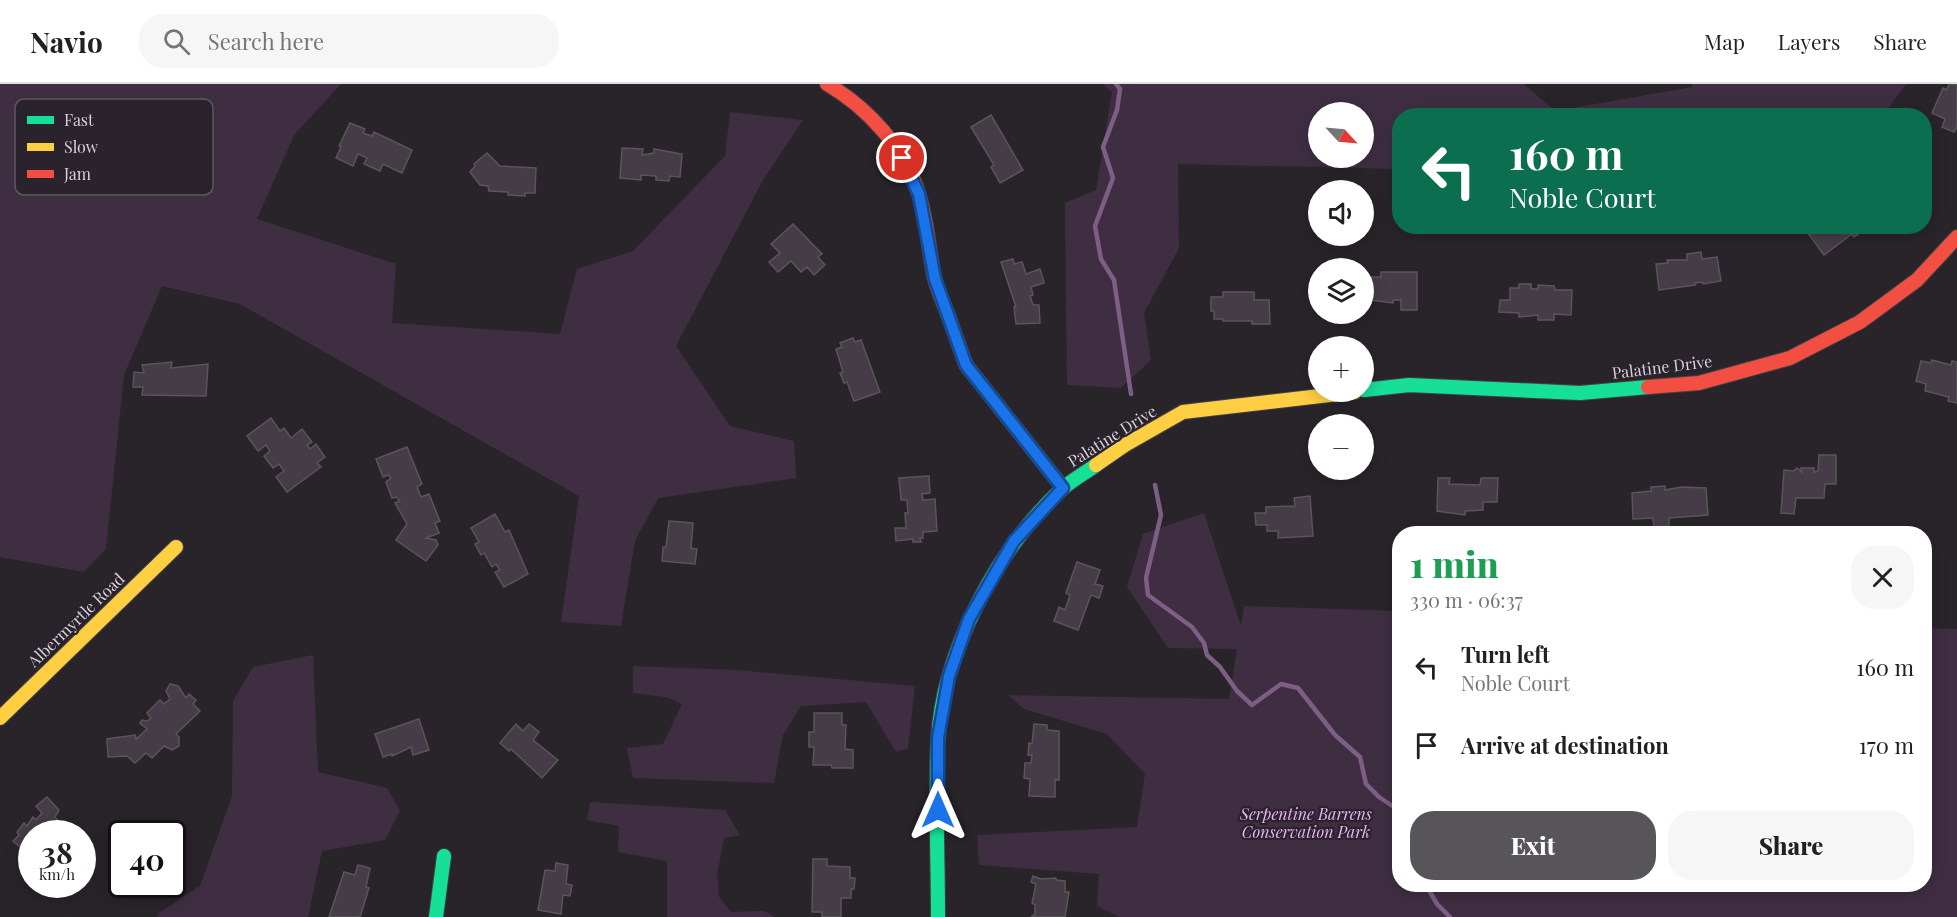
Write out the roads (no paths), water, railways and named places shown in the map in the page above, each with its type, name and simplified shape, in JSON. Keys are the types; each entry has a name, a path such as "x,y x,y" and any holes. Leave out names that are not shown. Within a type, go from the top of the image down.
{"street":[{"path":"826,84 846,95 875,122 902,158 919,194 935,279 966,365 1063,488"},
{"name":"Palatine Drive","path":"1374,389 1409,385 1580,393 1699,383 1790,358 1860,322 1917,280 1957,237"},
{"name":"Palatine Drive","path":"938,917 938,738 949,676 969,619 1014,541 1063,488 1125,445 1183,412 1308,397"},
{"name":"Albermyrtle Road","path":"0,718 102,616 176,547"},
{"path":"436,917 444,856"}],"waterway":[{"path":"1116,84 1120,89 1117,110 1103,147 1113,178 1095,226 1101,259 1114,280 1131,394"},
{"path":"1155,485 1161,515 1146,578 1148,595 1192,627 1204,643 1207,655 1252,705 1281,684 1298,688 1335,735 1360,757 1366,784 1392,806"},
{"path":"1430,892 1437,904 1450,917"}],"park label":[{"name":"Serpentine Barrens Conservation Park","path":"1306,823"}]}
